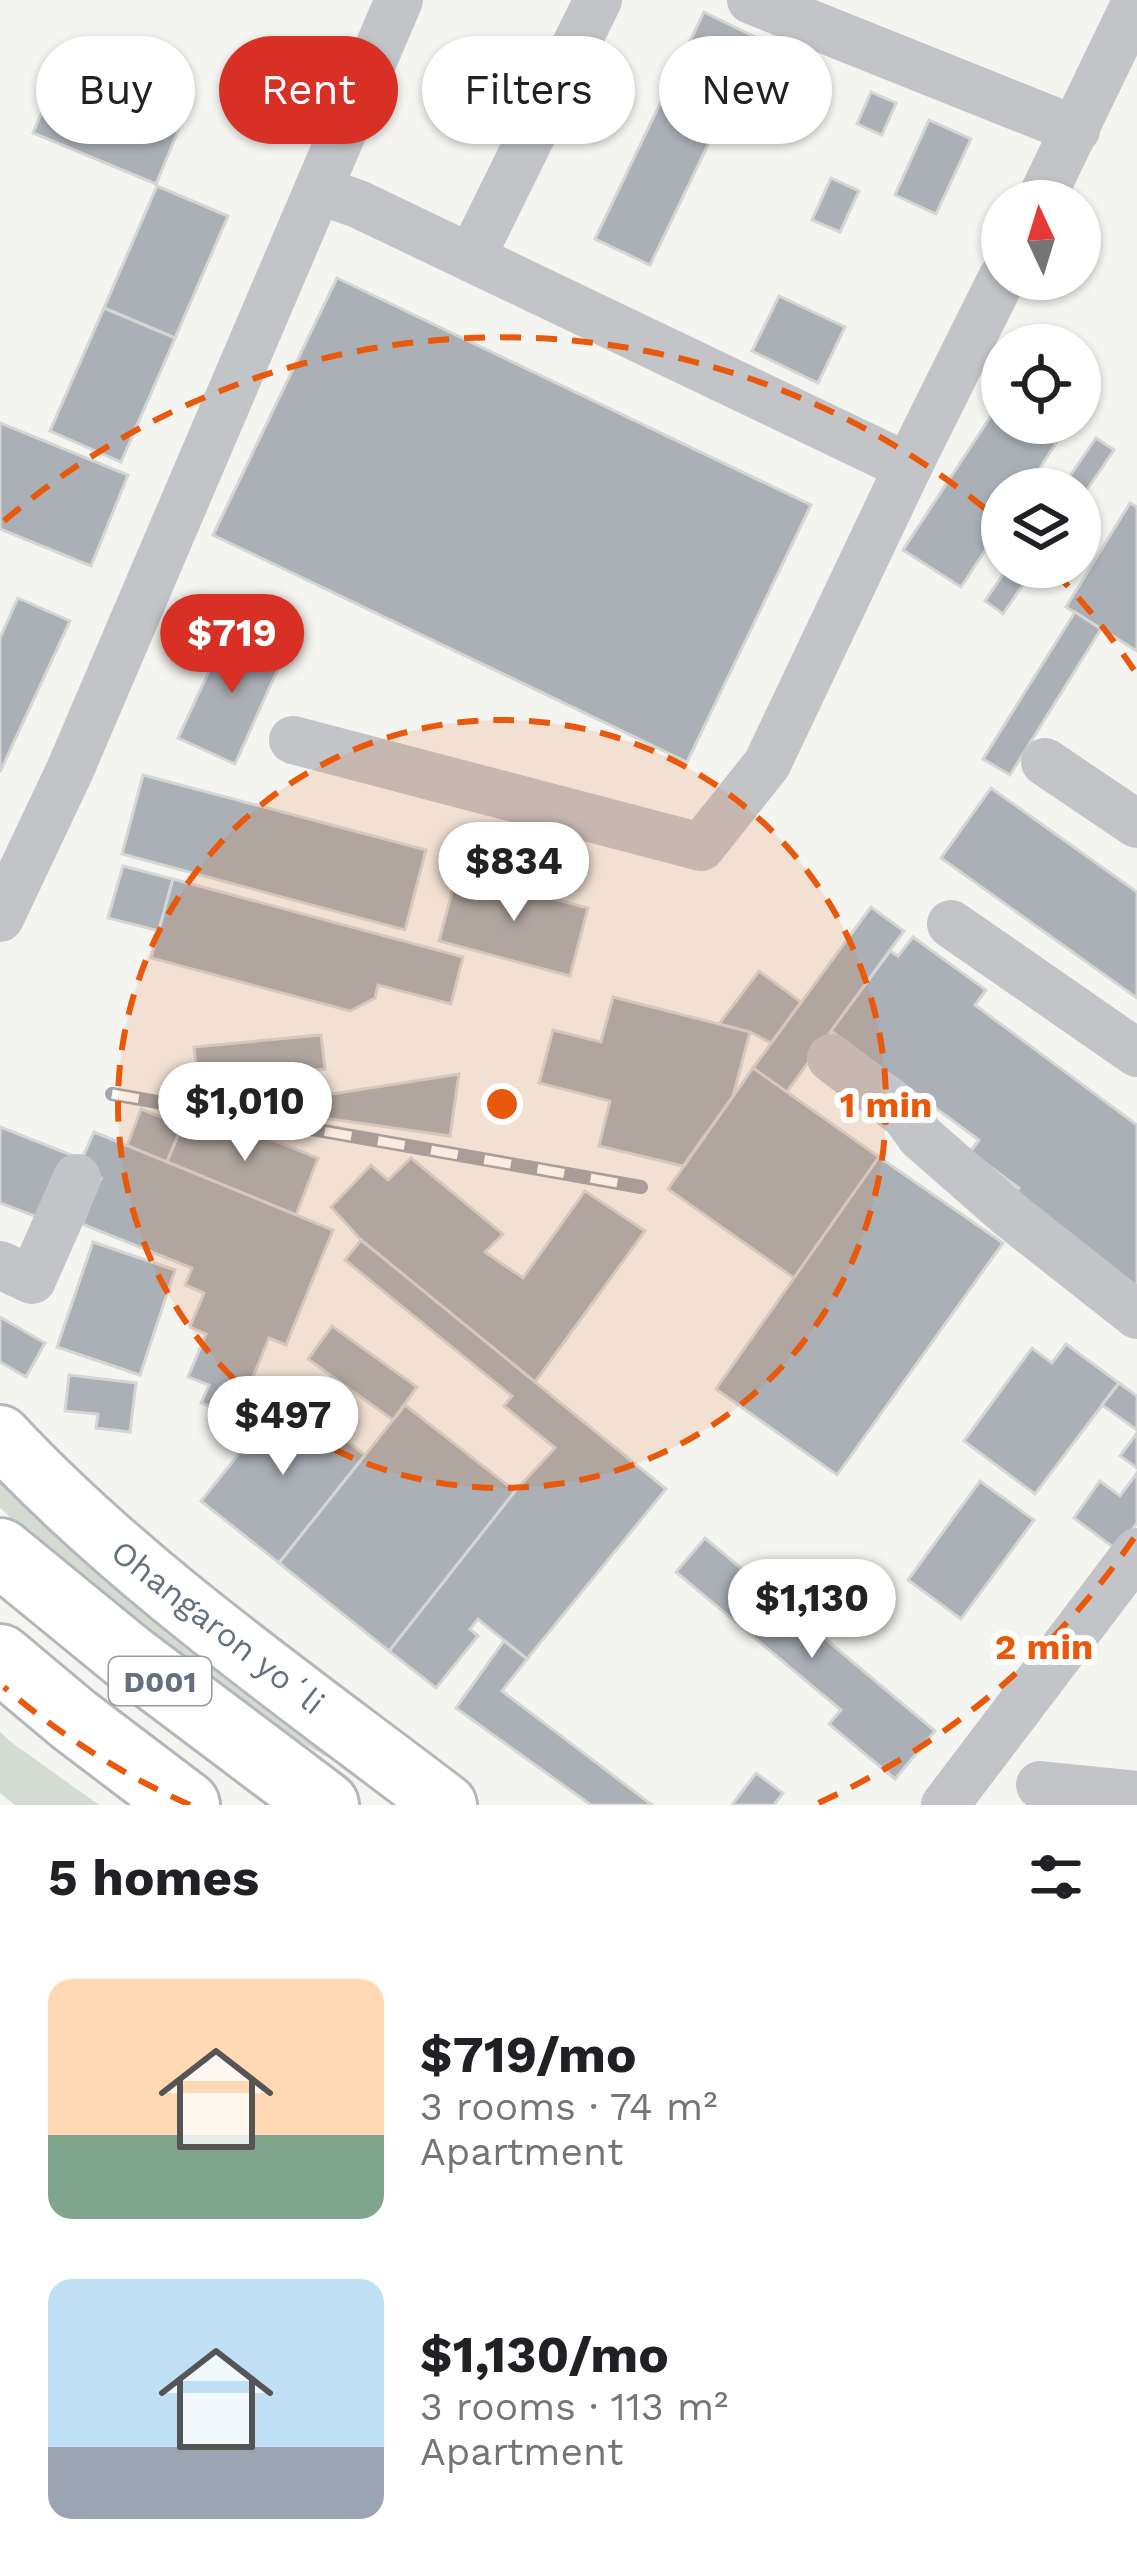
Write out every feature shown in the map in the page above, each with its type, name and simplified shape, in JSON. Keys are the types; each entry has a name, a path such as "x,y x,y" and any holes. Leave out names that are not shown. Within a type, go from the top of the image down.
{"highway":[{"name":"D001","path":"0,1552 127,1656 325,1805"},
{"name":"D001","path":"0,1658 186,1805"}],"main road":[{"name":"Ohangaron yoʻli","path":"0,1436 148,1574 446,1805"}],"lane":[{"path":"0,918 70,770 399,0"},
{"path":"471,258 598,0"},
{"path":"751,0 1076,130"},
{"path":"1051,180 1137,0"},
{"path":"318,190 358,204 908,466"},
{"path":"293,740 701,847 767,764 991,300"},
{"path":"1045,762 1137,824"},
{"path":"951,924 1137,1053"},
{"path":"831,1058 905,1115 921,1137 1009,1214 1137,1315"},
{"path":"0,1265 32,1280 77,1178"},
{"path":"945,1805 1137,1552"},
{"path":"1040,1785 1137,1795"}],"shaded area":[{"path":"0,1467 364,1775 251,1709 53,1553 0,1508"},
{"path":"0,1732 99,1805 15,1805 0,1793"}],"building":[{"path":"704,12 753,36 692,36"},
{"path":"871,92 896,103 882,135 857,124"},
{"path":"659,106 659,144 708,144 650,265 595,239"},
{"path":"929,120 971,139 936,214 895,195"},
{"path":"60,144 173,144 156,184"},
{"path":"831,178 859,191 840,232 812,220"},
{"path":"157,186 228,216 175,338 104,308"},
{"path":"337,278 811,505 687,762 213,535"},
{"path":"779,296 845,327 818,383 752,351"},
{"path":"104,308 175,338 121,462 50,431"},
{"path":"0,423 128,475 91,566 0,529"},
{"path":"981,431 981,444 1056,444 1040,468 981,468 981,557 961,587 903,550"},
{"path":"1101,441 1114,450 1101,469 1075,468 1092,444"},
{"path":"1130,503 1137,507 1137,651 1066,607 1078,588 1101,588 1101,550"},
{"path":"994,588 1021,588 1003,614 985,601"},
{"path":"18,598 70,621 0,772 0,638"},
{"path":"1075,612 1101,629 1010,775 983,759"},
{"path":"229,628 285,653 235,764 178,738"},
{"path":"143,775 426,850 405,930 122,854"},
{"path":"991,788 1137,892 1137,998 941,858"},
{"path":"123,866 173,879 159,931 108,918"},
{"path":"457,873 588,908 570,976 439,941"},
{"path":"173,879 463,957 451,1004 378,985 375,998 350,1011 151,958"},
{"path":"871,907 904,931 786,1093 753,1068"},
{"path":"913,937 986,990 975,1005 1137,1125 1137,1293 1010,1199 1019,1188 970,1152 979,1140 831,1031 890,951 898,956"},
{"path":"759,971 801,1002 771,1043 719,1024"},
{"path":"613,997 750,1032 733,1096 683,1166 599,1146 610,1101 539,1083 553,1030 601,1042"},
{"path":"321,1035 325,1069 198,1081 194,1047"},
{"path":"753,1068 879,1157 794,1278 668,1189"},
{"path":"459,1074 450,1136 303,1115 306,1098"},
{"path":"141,1109 182,1125 167,1162 127,1146"},
{"path":"186,1117 236,1137 240,1127 318,1158 296,1215 167,1162"},
{"path":"0,1127 74,1156 48,1221 0,1203"},
{"path":"94,1132 333,1230 286,1345 269,1338 236,1418 201,1403 209,1385 188,1377 206,1334 190,1327 204,1293 185,1285 192,1268 82,1224 101,1178 78,1168"},
{"path":"879,1157 1003,1243 837,1475 716,1389"},
{"path":"411,1158 503,1234 485,1252 523,1278 585,1191 645,1231 535,1382 361,1240 331,1207 371,1165 388,1180"},
{"path":"361,1240 666,1489 527,1659 478,1619 470,1629 478,1636 436,1688 389,1651 515,1491 555,1448 504,1406 512,1396 345,1260"},
{"path":"93,1242 175,1270 140,1375 57,1347"},
{"path":"0,1317 45,1343 26,1377 0,1362"},
{"path":"332,1326 417,1387 393,1420 308,1359"},
{"path":"1066,1344 1119,1383 1035,1494 964,1441 1032,1348 1052,1363"},
{"path":"69,1375 136,1383 130,1432 96,1428 98,1414 65,1411"},
{"path":"1119,1383 1137,1396 1137,1430 1102,1405"},
{"path":"287,1394 365,1455 279,1563 201,1501"},
{"path":"405,1405 515,1491 389,1651 279,1563"},
{"path":"1137,1433 1137,1468 1120,1456"},
{"path":"1137,1473 1137,1523 1117,1550 1074,1518 1100,1481 1120,1496"},
{"path":"980,1481 1034,1520 961,1619 908,1580"},
{"path":"705,1538 935,1731 895,1779 829,1724 841,1710 676,1572"},
{"path":"504,1641 527,1659 502,1691 652,1805 591,1805 456,1708"},
{"path":"756,1773 783,1793 774,1805 732,1805"}],"railway":[{"path":"112,1094 641,1187"}]}
